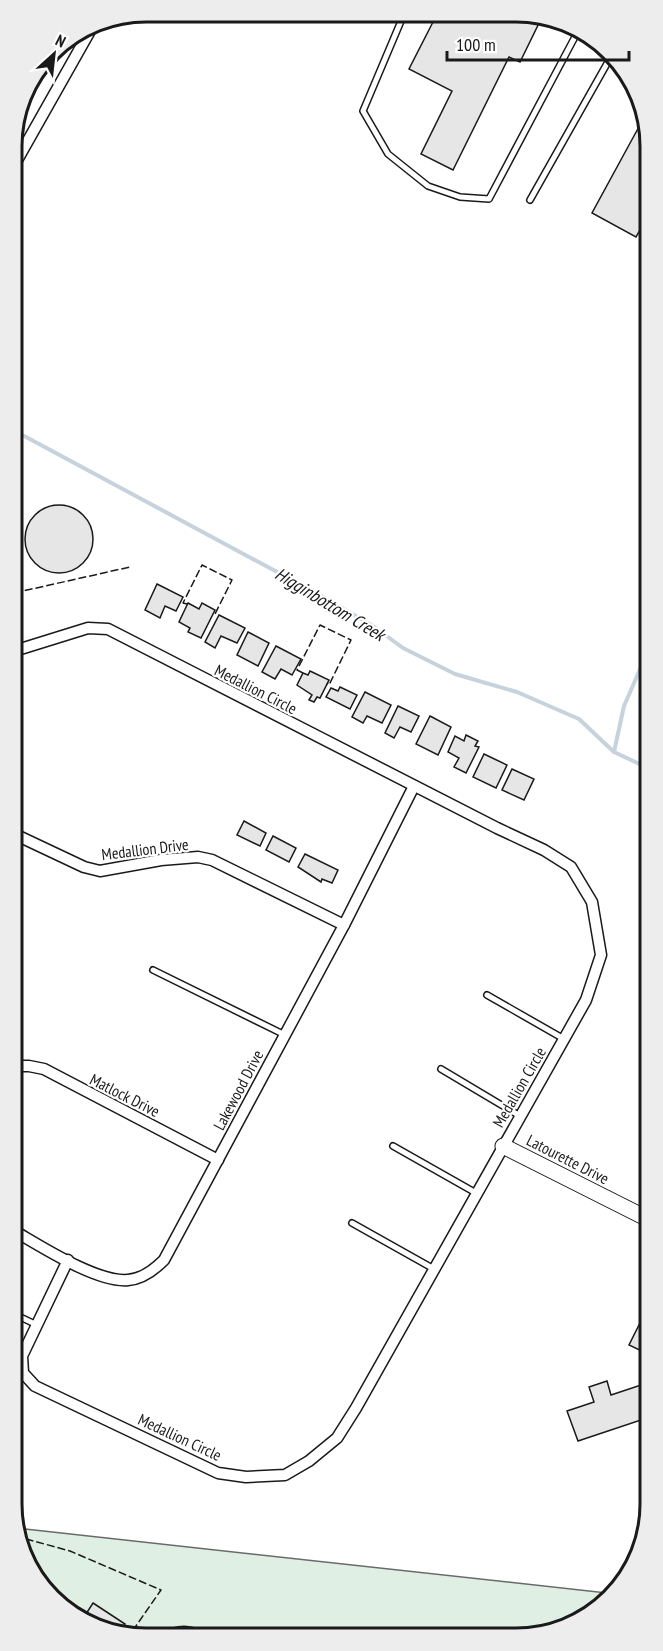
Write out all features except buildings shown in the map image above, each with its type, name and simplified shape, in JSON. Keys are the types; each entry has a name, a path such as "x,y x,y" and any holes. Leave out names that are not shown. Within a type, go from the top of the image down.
{"street":[{"path":"23,150 86,38"},
{"name":"Medallion Circle","path":"22,1378 218,1473 246,1476 285,1475 309,1461 337,1438 356,1408 586,1000 601,955 592,902 571,867 544,850 108,629 88,628 23,648"},
{"name":"Lakewood Drive","path":"22,1235 107,1278 130,1280 152,1272 164,1260 344,925 414,786"},
{"name":"Medallion Drive","path":"22,838 84,867 100,871 170,859 198,857 213,860 344,925"},
{"name":"Matlock Drive","path":"22,1066 44,1069 218,1160"},
{"name":"Latourette Drive","path":"502,1146 640,1215"},
{"name":"Medallion Circle","path":"22,1356 68,1260"}],"lane":[{"path":"400,22 363,111 388,154 428,186 460,197 489,199 575,37"},
{"path":"530,200 608,63"},
{"path":"153,970 285,1035"},
{"path":"487,995 564,1039"},
{"path":"441,1070 520,1116"},
{"path":"393,1146 476,1193"},
{"path":"352,1222 434,1269"},
{"path":"22,1317 37,1325"}],"green space":[{"path":"26,1529 603,1593 586,1608 572,1616 533,1627 130,1627 91,1616 59,1592 39,1567"}],"waterway":[{"name":"Higginbottom Creek","path":"23,435 318,594 373,626 403,648 455,674 517,692 579,719 614,752 640,764"},
{"path":"614,752 624,706 640,669"}],"fence":[{"path":"187,604 183,603 202,565 232,580 214,616"},
{"path":"23,591 130,567"},
{"path":"303,673 297,670 320,625 351,640 329,685 327,683"},
{"path":"28,1539 70,1551 161,1590 135,1627"}]}
